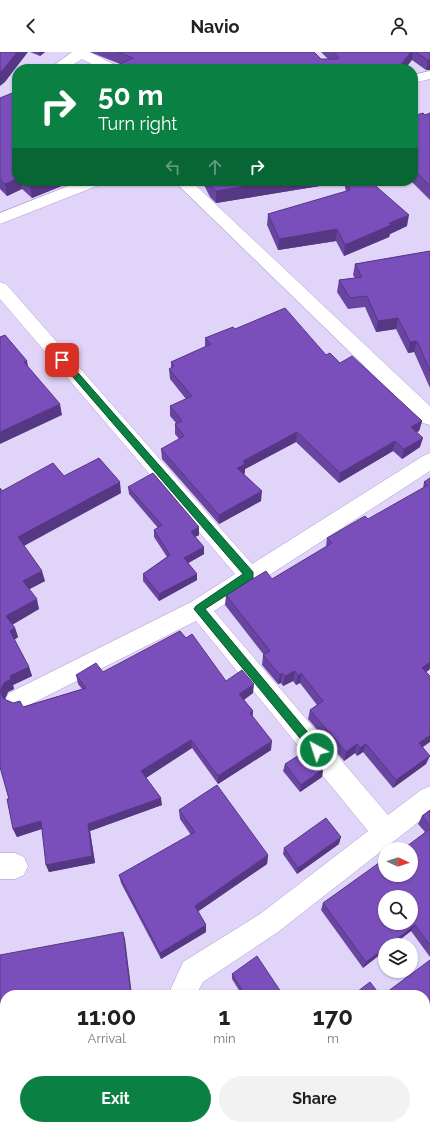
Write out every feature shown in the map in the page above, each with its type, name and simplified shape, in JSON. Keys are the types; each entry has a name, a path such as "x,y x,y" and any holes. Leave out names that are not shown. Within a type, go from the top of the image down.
{"street":[{"path":"63,64 80,52 103,64"},
{"path":"418,78 430,75"},
{"path":"0,219 83,186"},
{"path":"187,186 430,418"},
{"path":"0,288 249,575"},
{"path":"17,700 199,609 249,575 430,461"},
{"path":"199,609 386,833"},
{"path":"184,990 193,972 269,923 430,798"}],"building":[{"path":"0,52 17,52 0,72"},
{"path":"118,52 314,52 321,59 337,59 339,58 333,52 411,52 401,64 120,64 133,58"},
{"path":"415,52 430,52 430,60 428,60"},
{"path":"12,93 12,181 5,184 0,180 0,98"},
{"path":"423,113 425,115 430,113 430,186 418,174 418,114"},
{"path":"211,186 248,186 216,191"},
{"path":"349,186 376,186 409,215 389,223 391,225 345,245 337,229 279,239 268,214 350,190"},
{"path":"430,251 430,371 417,341 410,342 398,318 378,321 367,296 350,298 339,280 362,277 355,264"},
{"path":"285,308 326,355 330,353 340,363 352,356 422,421 411,427 423,438 404,449 395,441 340,473 297,432 243,461 245,464 237,468 262,491 219,515 161,449 184,436 175,424 182,421 170,406 192,396 169,369 174,366 171,362 211,344 205,338 233,327 235,329"},
{"path":"5,335 27,361 24,362 60,404 0,432 0,337"},
{"path":"99,458 120,482 18,537 42,571 23,581 37,599 6,616 15,628 10,631 29,667 10,676 11,679 4,683 0,692 0,488 2,491 53,463 64,476"},
{"path":"153,473 199,527 191,532 204,547 184,558 197,574 159,594 143,574 170,555 154,530 162,525 128,487"},
{"path":"430,478 430,662 422,668 430,676 430,735 419,743 430,756 396,780 366,744 360,748 357,744 346,752 310,710 323,701 301,673 298,676 295,671 285,676 282,673 280,675 263,655 270,651 226,595 266,571 272,579 332,543 327,538 365,516 368,519 428,485 424,482"},
{"path":"180,631 186,638 192,634 226,681 242,670 254,684 239,694 253,711 250,713 272,741 218,776 191,740 141,771 161,798 88,824 92,856 46,865 41,821 13,829 7,799 9,799 0,767 0,692 4,699 13,703 20,701 23,707 86,688 76,675 96,663 103,672"},
{"path":"307,750 323,769 301,785 285,764"},
{"path":"217,785 268,855 195,906 206,925 160,953 119,875 195,832 179,810"},
{"path":"430,810 430,826 422,816"},
{"path":"326,818 341,837 298,868 284,848"},
{"path":"430,829 430,945 418,929 418,890 378,890 378,930 408,930 398,938 378,938 378,953 366,962 323,903 378,864 378,882 418,882 418,842 412,842"},
{"path":"123,932 130,990 0,990 0,955"},
{"path":"257,956 280,990 242,990 232,974"},
{"path":"430,960 430,990 390,990 406,978 418,978 418,969"},
{"path":"370,982 376,990 360,990"}],"route":[{"path":"62,360 249,575 199,609 317,750"}]}
